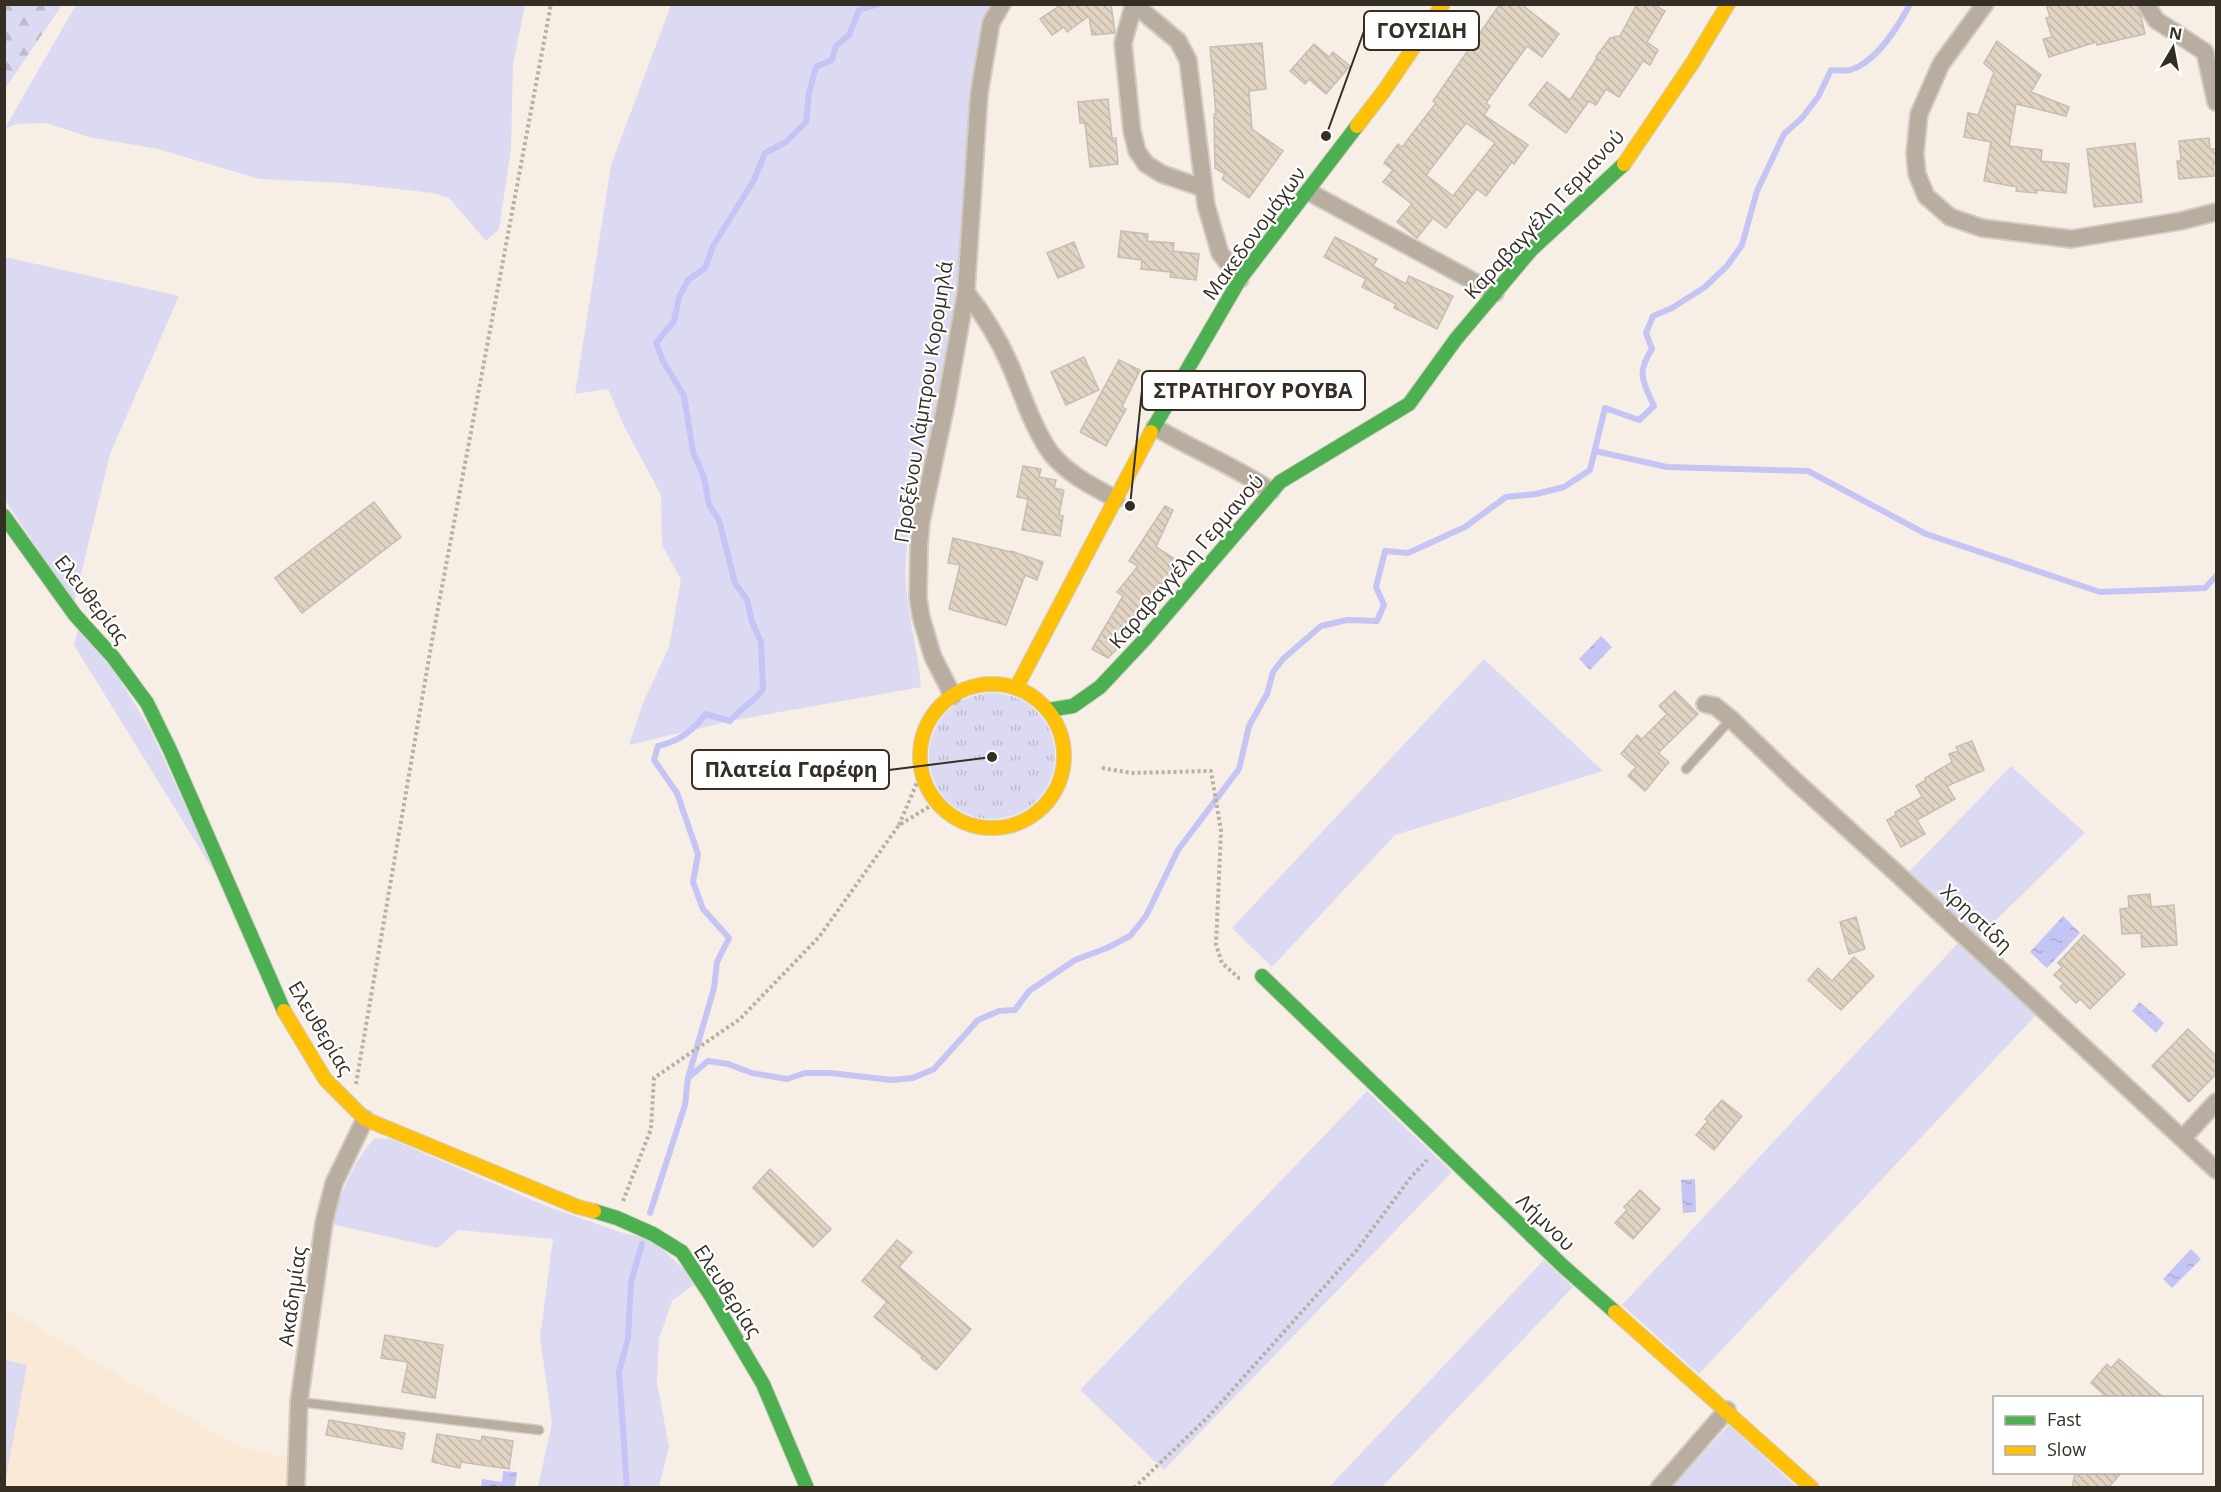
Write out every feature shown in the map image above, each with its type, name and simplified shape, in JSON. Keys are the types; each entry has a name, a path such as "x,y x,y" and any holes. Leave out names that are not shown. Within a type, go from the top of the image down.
{"street":[{"name":"Προξένου Λάμπρου Κορομηλά","path":"952,696 933,657 925,634 918,597 921,522 946,404 966,292 979,94 991,23 1002,4"},
{"path":"1203,188 1162,174 1146,164 1137,151 1132,131 1123,43 1134,4 1178,41 1188,60 1206,205 1217,245 1226,262 1240,279"},
{"name":"Μακεδονομάχων","path":"1016,688 1116,499 1240,279 1384,92 1443,4"},
{"name":"Καραβαγγέλη Γερμανού","path":"1048,711 1072,706 1100,687 1146,638 1272,491 1288,476 1409,404 1456,339 1532,249 1627,161 1693,62 1728,4"},
{"path":"1985,4 1941,64 1919,114 1915,153 1917,174 1926,196 1950,217 1982,228 2071,239 2181,221 2217,212"},
{"path":"2146,4 2156,20 2205,52 2217,102"},
{"path":"1309,192 1495,293"},
{"path":"966,292 988,320 1032,419 1053,456 1080,480 1116,499"},
{"path":"1155,428 1256,480 1272,491"},
{"name":"Ελευθερίας","path":"4,516 75,615 113,657 147,703 170,750 280,1004 326,1079 358,1114 578,1207 616,1218 653,1234 682,1252 763,1384 807,1488"},
{"path":"983,684 1016,688 1034,697 1048,711 1057,725 1063,741 1062,776 1045,805 1016,824 990,827 965,822 950,814 937,802 925,783 921,747 925,729 934,712 962,690 983,684"},
{"name":"Χρηστίδη","path":"1705,704 1715,706 1731,719 2217,1170"},
{"name":"Λήμνου","path":"1262,976 1564,1267 1812,1488"},
{"path":"2183,1138 2217,1102"},
{"name":"Ακαδημίας","path":"296,1488 299,1402 324,1222 334,1183 358,1114"},
{"path":"1659,1488 1727,1410"}],"lane":[{"path":"1686,769 1731,719"},
{"path":"299,1402 539,1430"}],"path":[{"path":"358,1114 433,635 551,4"},
{"path":"1102,768 1131,773 1211,771 1221,831 1216,945 1222,963 1239,978 1262,976"},
{"path":"616,1218 651,1129 654,1078 740,1019 819,937 899,825 922,771"},
{"path":"899,825 937,802"},
{"path":"1134,1488 1209,1416 1356,1251 1411,1177 1440,1147"}],"shaded area":[{"path":"4,1307 236,1446 290,1458 289,1487 5,1487"}],"green space":[{"path":"4,5 62,5 5,89"},
{"path":"76,5 525,5 513,64 511,149 499,229 486,241 449,198 433,193 344,183 259,179 158,149 89,137 46,123 17,124 5,128"},
{"path":"671,5 994,5 977,67 969,112 960,260 952,320 907,544 907,593 921,687 730,721 629,745 643,703 669,647 681,580 662,545 661,495 624,426 608,389 575,394 611,165"},
{"path":"5,257 179,296 110,454 74,603 5,500"},
{"path":"78,629 116,673 151,731 221,883 74,645"},
{"path":"1484,659 1603,771 1395,835 1272,967 1232,928"},
{"path":"992,693 1016,697 1037,711 1051,732 1055,756 1051,780 1037,801 1016,815 992,819 968,815 947,801 933,780 929,756 933,732 947,711 968,697"},
{"path":"2011,766 2085,833 1979,937 1908,873"},
{"path":"1959,942 2037,1014 1699,1374 1622,1305"},
{"path":"1367,1091 1452,1172 1164,1470 1080,1390"},
{"path":"375,1138 391,1139 546,1206 620,1232 654,1241 697,1282 672,1301 659,1339 657,1382 669,1447 659,1487 538,1487 552,1423 540,1337 553,1239 458,1230 438,1248 331,1224 354,1167"},
{"path":"1544,1260 1573,1287 1382,1487 1328,1488"},
{"path":"4,1360 27,1365 5,1484"},
{"path":"1729,1425 1798,1488 1671,1488"}],"water":[{"path":"1601,636 1612,647 1590,670 1579,659"},
{"path":"2063,916 2080,933 2047,968 2030,952"},
{"path":"2140,1002 2164,1023 2156,1033 2132,1011"},
{"path":"1695,1179 1696,1212 1683,1213 1681,1180"},
{"path":"2191,1249 2201,1259 2172,1288 2163,1279"},
{"path":"503,1471 517,1472 515,1487 481,1487 482,1479 502,1482"}],"building":[{"path":"1062,4 1111,4 1115,33 1092,35 1089,16 1067,32 1064,27 1052,35 1040,19"},
{"path":"1500,4 1521,4 1559,34 1542,57 1527,46 1486,103 1490,106 1484,115 1528,145 1486,196 1477,189 1446,228 1433,218 1417,238 1397,222 1412,204 1383,182 1393,170 1384,163 1398,144 1402,147 1436,103 1433,101","holes":["1466,123 1495,143 1453,196 1426,175"]},
{"path":"1637,4 1653,4 1665,11 1647,42 1658,50 1650,65 1643,61 1619,97 1606,89 1596,105 1589,101 1566,133 1529,105 1547,82 1570,100 1610,38 1620,36"},
{"path":"2046,4 2136,4 2145,34 2097,45 2096,42 2049,57 2043,39 2052,37 2046,18 2050,17"},
{"path":"1997,41 2041,75 2031,92 2069,107 2066,116 2016,104 2009,146 2042,150 2041,161 2069,164 2066,193 2037,190 2037,193 2016,191 2017,187 1984,181 1991,142 1964,137 1968,113 1978,115 1994,72 1984,63"},
{"path":"1262,43 1266,89 1249,91 1252,129 1283,151 1249,198 1222,179 1225,174 1215,168 1214,114 1216,114 1210,47"},
{"path":"1314,44 1329,57 1333,52 1350,66 1326,94 1309,79 1305,84 1290,71"},
{"path":"1108,99 1112,138 1116,138 1118,164 1090,167 1085,123 1080,123 1078,102"},
{"path":"2209,138 2210,149 2217,149 2217,164 2213,164 2214,176 2179,179 2177,161 2181,161 2179,141"},
{"path":"2135,143 2142,202 2094,207 2087,149"},
{"path":"1121,231 1148,234 1147,241 1174,243 1173,251 1199,254 1196,280 1170,277 1171,272 1141,269 1142,260 1118,257"},
{"path":"1335,237 1377,259 1373,266 1406,284 1409,276 1453,296 1437,329 1394,308 1396,304 1362,287 1366,279 1324,257"},
{"path":"1074,242 1084,267 1058,278 1047,253"},
{"path":"1084,357 1099,390 1066,405 1051,372"},
{"path":"1119,360 1140,370 1122,407 1126,409 1106,446 1080,432"},
{"path":"1023,466 1041,469 1039,477 1056,480 1054,488 1064,490 1059,515 1063,516 1060,536 1022,530 1028,499 1017,497"},
{"path":"374,502 401,537 302,613 275,578"},
{"path":"1165,506 1173,510 1156,547 1181,563 1167,584 1163,582 1142,610 1140,609 1120,646 1108,658 1092,649 1123,596 1117,592 1138,566 1129,561"},
{"path":"953,538 1011,551 1043,562 1037,580 1025,575 1006,625 949,609 960,565 948,563"},
{"path":"1675,691 1698,714 1658,753 1669,762 1645,791 1628,776 1636,767 1621,754 1637,735 1642,739 1667,714 1659,706"},
{"path":"1972,741 1984,770 1947,786 1955,799 1917,820 1925,834 1901,847 1887,820 1896,815 1895,812 1922,797 1916,786 1952,762 1949,754 1958,751 1956,747"},
{"path":"2150,894 2151,907 2174,905 2177,945 2142,947 2141,933 2122,934 2120,909 2129,908 2128,896"},
{"path":"1856,917 1865,949 1849,954 1840,922"},
{"path":"2084,935 2125,974 2090,1009 2080,999 2076,1003 2060,987 2064,984 2054,975 2062,967 2058,963"},
{"path":"1854,957 1874,976 1841,1010 1808,980 1818,968 1832,981"},
{"path":"2188,1029 2217,1057 2217,1073 2189,1102 2152,1066"},
{"path":"1722,1100 1742,1116 1714,1150 1696,1135 1708,1121 1705,1119"},
{"path":"770,1169 831,1229 813,1247 753,1188"},
{"path":"1640,1190 1660,1209 1633,1239 1615,1223 1627,1210 1624,1207"},
{"path":"897,1240 912,1252 899,1267 971,1329 936,1370 874,1317 887,1302 862,1281"},
{"path":"385,1335 443,1345 435,1398 402,1392 408,1362 381,1358"},
{"path":"2119,1359 2162,1396 2106,1396 2091,1383 2107,1364 2111,1368"},
{"path":"329,1420 405,1433 402,1449 326,1435"},
{"path":"437,1434 481,1441 482,1436 513,1441 509,1469 461,1462 460,1468 432,1462"},
{"path":"2075,1474 2120,1474 2108,1488 2072,1488"}],"waterway":[{"path":"650,1213 685,1105 688,1078 714,988 717,962 729,938 703,909 693,882 698,854 677,793 654,760 658,746 685,734 706,714 730,721 763,689 761,642 752,622 747,600 735,583 719,520 709,505 704,477 693,452 684,396 663,361 656,343 674,321 679,297 688,280 705,268 713,246 754,180 765,153 786,142 806,122 809,93 816,67 832,60 836,46 849,35 859,10 879,4"},
{"path":"688,1078 708,1061 728,1064 752,1073 787,1079 805,1073 830,1073 892,1080 913,1078 934,1069 978,1020 999,1011 1015,1010 1029,991 1075,960 1130,936 1146,916 1178,850 1239,769 1249,726 1267,694 1273,672 1283,659 1321,626 1347,620 1377,621 1384,605 1376,587 1385,551 1408,553 1465,527 1506,497 1536,494 1564,487 1590,470 1605,408 1639,420 1654,406 1643,378 1644,365 1652,349 1646,333 1653,316 1672,308 1705,287 1727,266 1742,245 1757,191 1784,134 1802,118 1818,97 1831,70 1850,70 1869,60 1893,33 1910,4"},
{"path":"1595,451 1667,467 1808,471 1926,534 2100,592 2205,588 2216,576"},
{"path":"627,1488 619,1372 628,1338 631,1282 642,1244"}],"traffic: fast":[{"path":"1151,432 1240,279 1357,126"},
{"path":"1048,710 1073,706 1100,687 1146,638 1280,482 1409,404 1456,339 1532,249 1624,164"},
{"path":"4,516 75,615 113,657 147,703 170,750 284,1011"},
{"path":"1262,976 1564,1267 1615,1312"},
{"path":"594,1211 617,1218 653,1234 682,1252 763,1384 807,1488"}],"traffic: slow":[{"path":"1357,126 1384,91 1443,4"},
{"path":"1624,164 1693,62 1728,4"},
{"path":"1016,688 1151,432"},
{"path":"992,684 1020,690 1043,705 1058,728 1064,756 1058,784 1043,807 1020,822 992,828 964,822 941,807 926,784 920,756 926,728 941,705 964,690 992,684"},
{"path":"284,1011 325,1079 365,1119 578,1207 594,1211"},
{"path":"1615,1312 1812,1488"}],"place":[{"name":"ΓΟΥΣΙΔΗ","path":"1326,136"},
{"name":"ΣΤΡΑΤΗΓΟΥ ΡΟΥΒΑ","path":"1130,506"},
{"name":"Πλατεία Γαρέφη","path":"992,757"}]}
